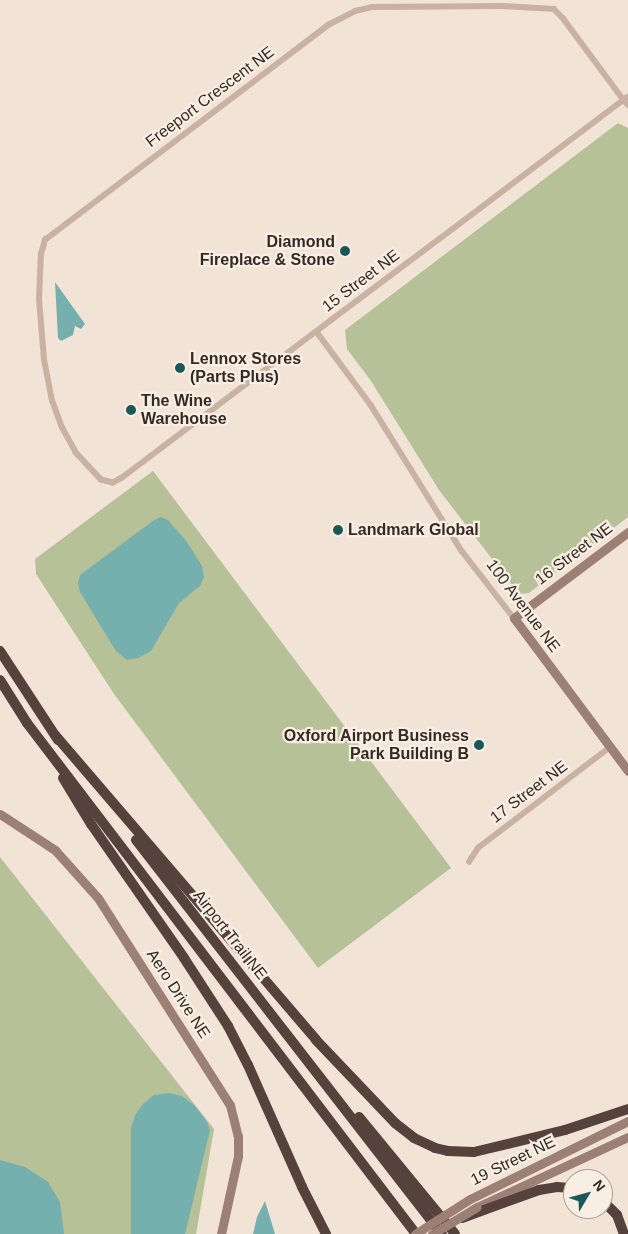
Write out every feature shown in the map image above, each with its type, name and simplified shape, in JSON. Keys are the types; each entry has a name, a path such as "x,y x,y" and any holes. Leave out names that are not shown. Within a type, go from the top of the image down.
{"highway":[{"name":"Airport Trail NE","path":"0,651 55,735 442,1234"},
{"name":"Airport Trail NE","path":"0,680 27,723 415,1234"},
{"path":"27,723 92,824 228,1026 248,1065 302,1187 326,1232"},
{"path":"55,735 316,1040 395,1123 414,1138 435,1148 474,1152 565,1130 628,1109"},
{"path":"321,1076 369,1127 455,1234"},
{"path":"450,1222 479,1209 539,1190 563,1187"},
{"path":"613,1212 617,1216 624,1234"}],"street":[{"name":"Freeport Crescent NE","path":"108,483 97,478 76,453 62,428 52,401 44,360 39,299 41,254 45,240 310,38 341,17 373,8 503,6 554,9 627,101"},
{"name":"15 Street NE","path":"108,483 122,478 627,101"},
{"name":"100 Avenue NE","path":"317,332 371,404 459,546 628,771"},
{"name":"16 Street NE","path":"514,618 628,532"},
{"name":"17 Street NE","path":"469,862 478,848 610,747"},
{"name":"Aero Drive NE","path":"0,814 56,850 98,898 221,1088 235,1120 238,1150 237,1172 222,1234"},
{"name":"19 Street NE","path":"415,1234 470,1199 628,1121"},
{"name":"19 Street NE","path":"479,1209 628,1137"},
{"path":"432,1234 450,1222"}],"green space":[{"path":"618,123 628,128 628,517 529,593 519,594 439,490 371,381 347,349 345,330"},
{"path":"153,471 451,868 318,968 114,694 36,574 35,559"},
{"path":"0,857 214,1129 196,1234 0,1234"}],"water":[{"path":"55,282 85,324 81,329 75,326 73,335 61,341 58,338"},
{"path":"161,517 168,520 187,542 202,566 204,577 200,586 179,603 151,651 138,658 127,660 116,651 80,592 78,583 80,575 154,520"},
{"path":"169,1093 182,1096 194,1105 206,1120 210,1130 185,1234 131,1234 131,1128 135,1115 143,1104 154,1095"},
{"path":"0,1160 25,1167 48,1182 60,1202 64,1234 0,1234"},
{"path":"265,1201 275,1234 253,1234 257,1217"}],"place":[{"name":"Diamond Fireplace & Stone","path":"345,251"},
{"name":"Lennox Stores (Parts Plus)","path":"180,368"},
{"name":"The Wine Warehouse","path":"131,410"},
{"name":"Landmark Global","path":"338,530"},
{"name":"Oxford Airport Business Park Building B","path":"479,745"}]}
